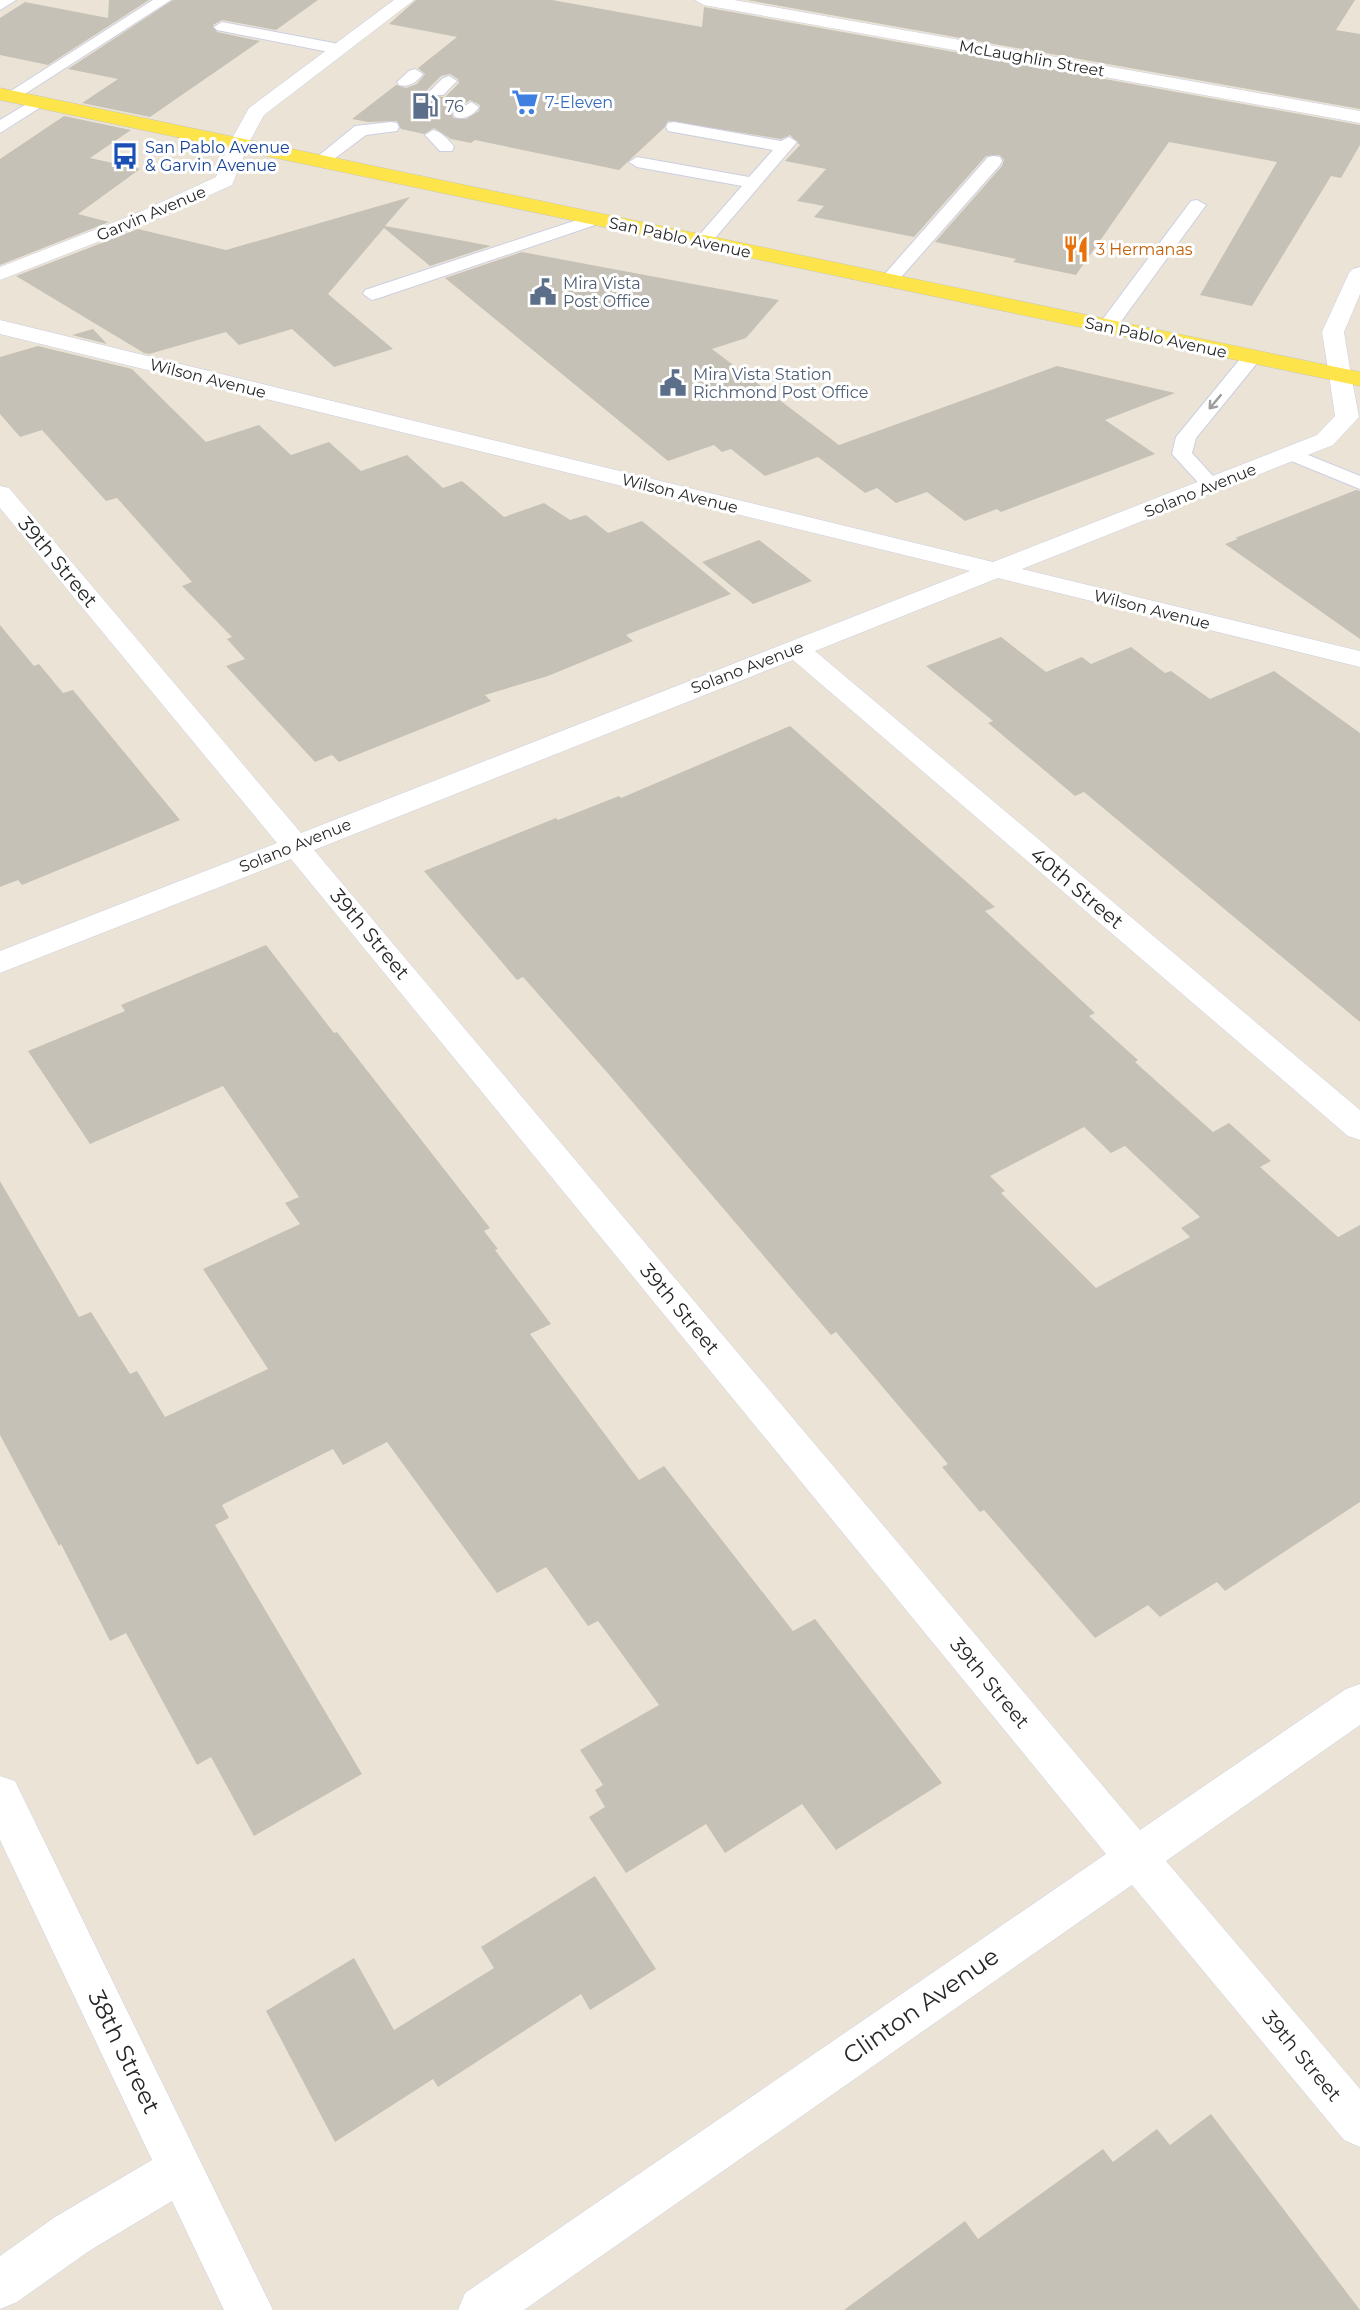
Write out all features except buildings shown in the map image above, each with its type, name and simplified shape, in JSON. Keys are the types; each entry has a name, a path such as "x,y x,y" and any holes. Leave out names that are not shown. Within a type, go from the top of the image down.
{"main road":[{"name":"San Pablo Avenue","path":"6,95 1350,377"}],"street":[{"name":"Garvin Avenue","path":"0,274 147,216 225,181 239,144 256,112 405,0"},
{"name":"McLaughlin Street","path":"704,0 1360,117"},
{"name":"Solano Avenue","path":"0,963 296,844 997,571 1325,440 1347,417 1350,377 1333,332 1335,323 1360,273"},
{"name":"Wilson Avenue","path":"0,327 1360,659"},
{"name":"39th Street","path":"0,493 296,844 1135,1858 1360,2124"},
{"name":"40th Street","path":"795,648 1360,1128"},
{"name":"Clinton Avenue","path":"482,2310 1360,1702"},
{"name":"38th Street","path":"0,1795 249,2310"},
{"path":"0,2285 72,2234 181,2169"}],"lane":[{"path":"0,5 8,0"},
{"path":"6,95 163,0"},
{"path":"222,27 339,50"},
{"path":"437,92 449,81"},
{"path":"0,128 38,102"},
{"path":"320,162 359,125 391,127"},
{"path":"674,127 787,145 703,241"},
{"path":"889,280 994,161"},
{"path":"637,162 754,183"},
{"path":"1107,327 1197,205"},
{"path":"372,294 596,219"},
{"path":"1212,486 1182,454 1186,437 1252,357"},
{"path":"1291,454 1360,483"}],"place":[{"name":"7-Eleven","path":"525,102"},
{"name":"76","path":"425,106"},
{"name":"San Pablo Avenue & Garvin Avenue","path":"125,156"},
{"name":"3 Hermanas","path":"1076,249"},
{"name":"Mira Vista Post Office","path":"543,292"},
{"name":"Mira Vista Station Richmond Post Office","path":"673,383"}]}
